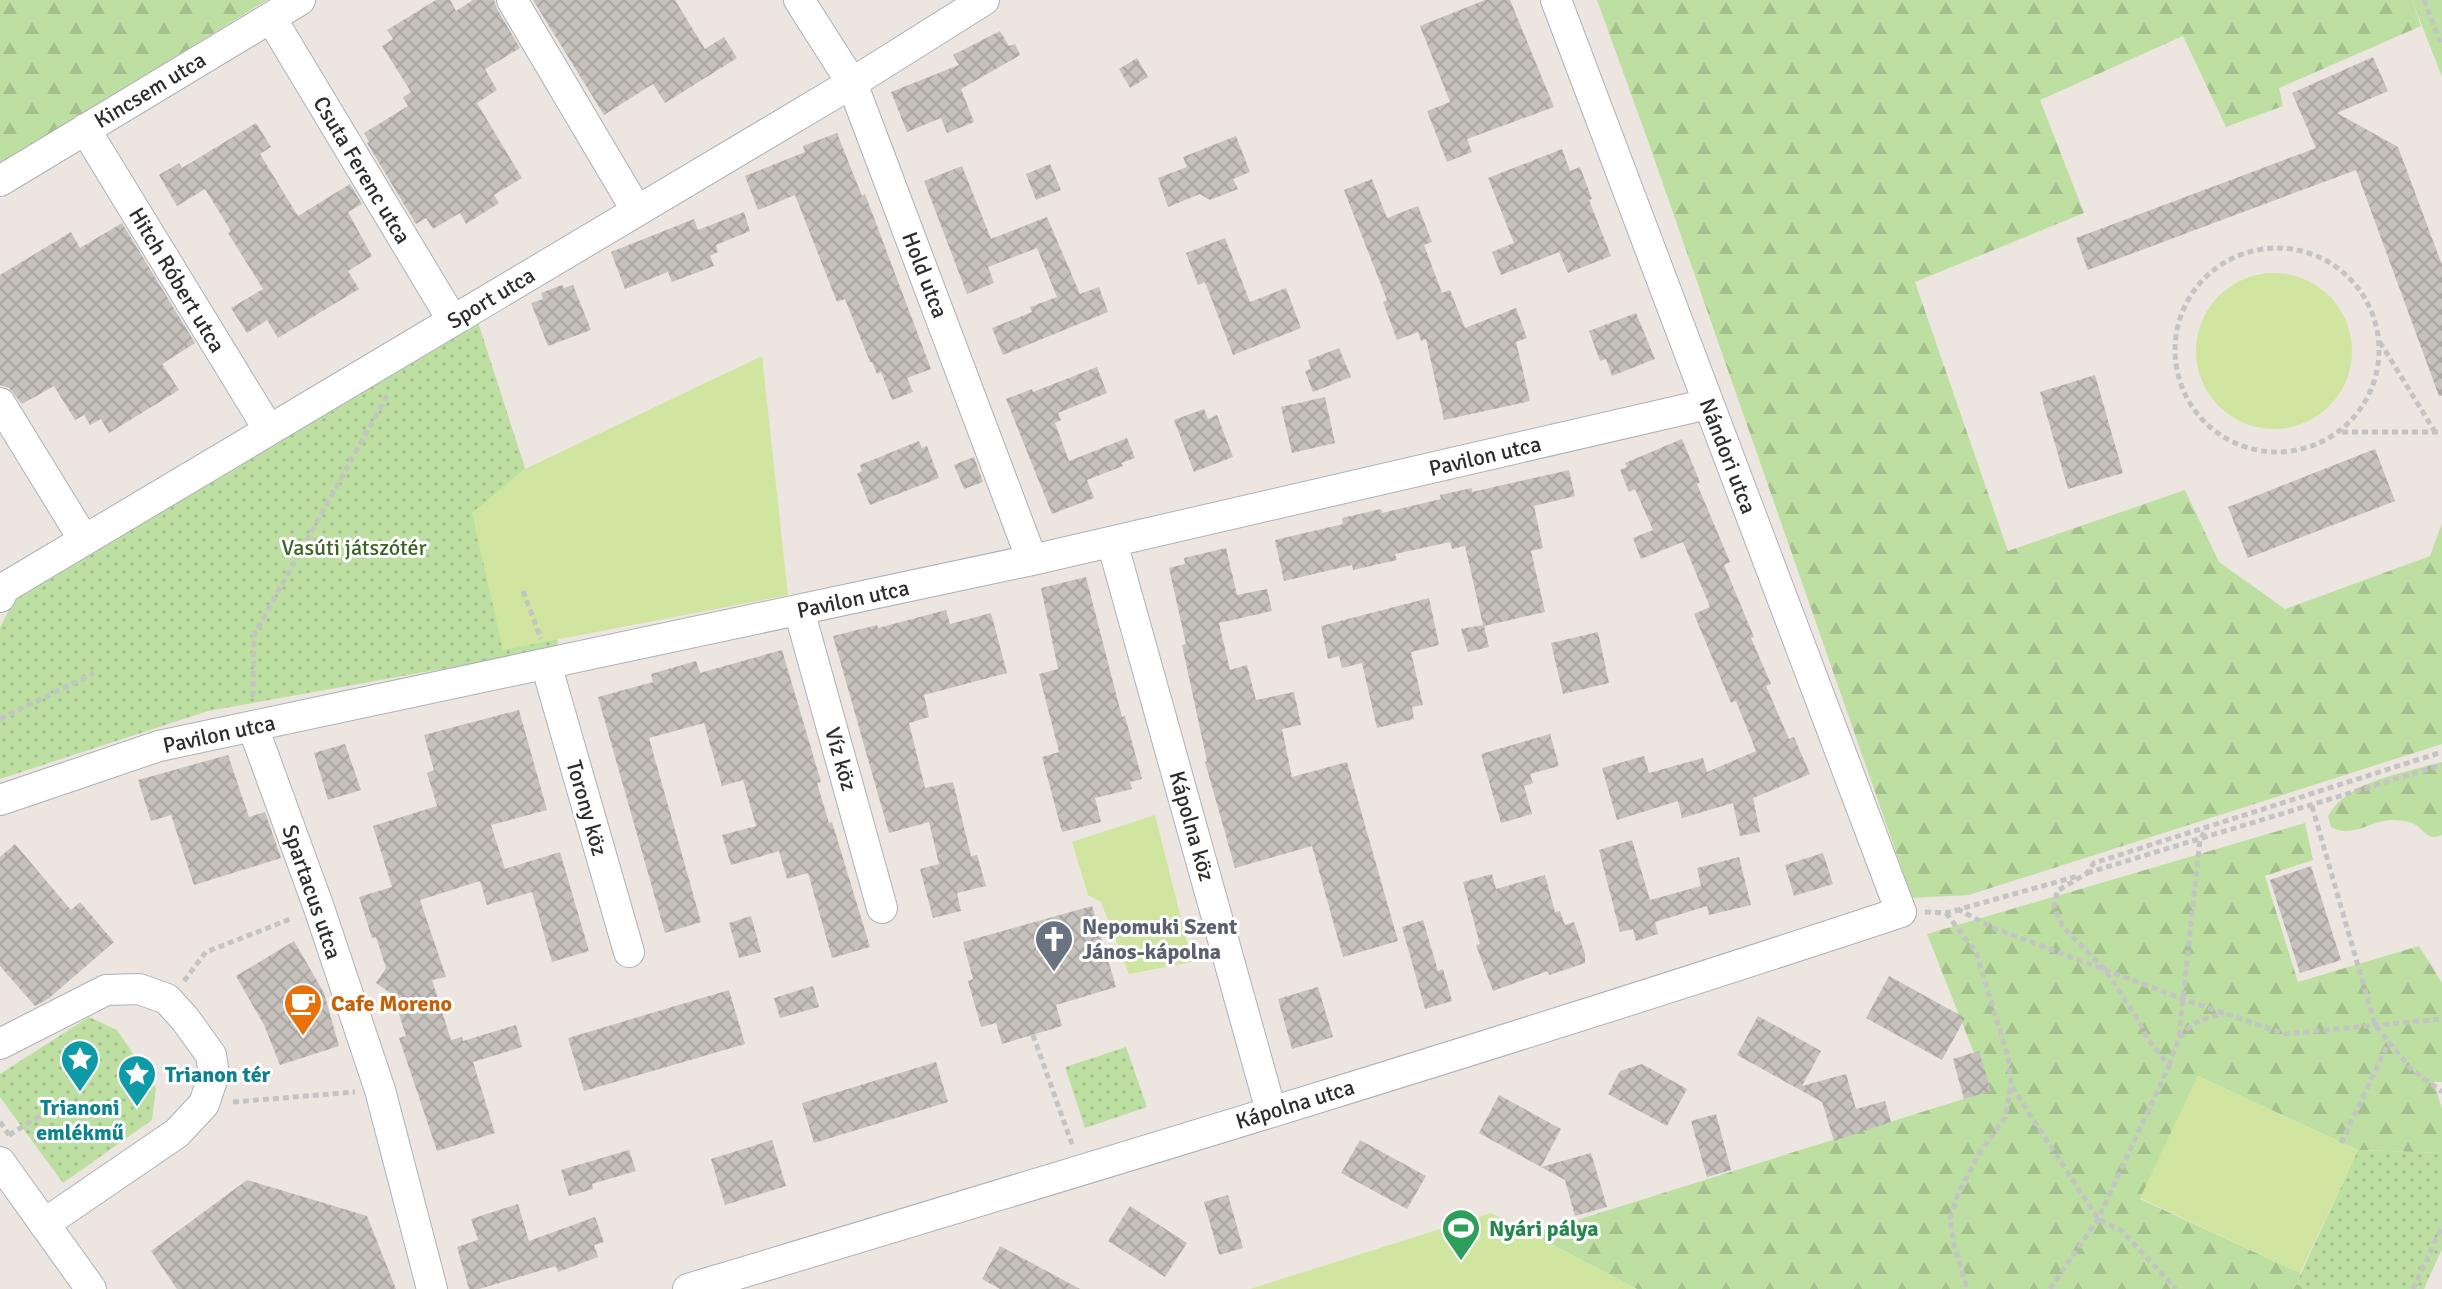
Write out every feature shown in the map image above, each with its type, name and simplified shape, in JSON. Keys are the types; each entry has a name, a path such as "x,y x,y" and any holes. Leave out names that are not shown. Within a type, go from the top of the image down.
{"street":[{"name":"Kincsem utca","path":"0,181 300,0"},
{"path":"512,0 637,211"},
{"name":"Hold utca","path":"799,0 852,83 1032,560"},
{"name":"Sport utca","path":"0,597 4,588 852,83 984,0"},
{"name":"Nándori utca","path":"1556,0 1901,912"},
{"name":"Csuta Ferenc utca","path":"271,18 453,321"},
{"name":"Hitch Róbert utca","path":"85,129 269,430"},
{"path":"0,403 84,540"},
{"name":"Pavilon utca","path":"0,800 159,746 1032,560 1708,404"},
{"name":"Kápolna köz","path":"1112,542 1271,1111"},
{"name":"Víz köz","path":"799,610 882,908"},
{"name":"Torony köz","path":"546,664 629,952"},
{"name":"Spartacus utca","path":"253,727 319,908 380,1090 432,1289"},
{"name":"Kápolna utca","path":"688,1289 1728,970 1901,912"},
{"path":"0,1044 106,990 139,989 167,999 211,1055 214,1074 204,1104 177,1133 44,1224"},
{"path":"4,1148 44,1224 91,1289"}],"path":[{"path":"2424,0 2442,47"},
{"path":"2380,341 2377,375 2363,406 2341,432 2311,448 2278,453 2244,448 2215,432 2191,408 2178,377 2174,343 2182,311 2200,282 2227,260 2259,249 2293,248 2325,259 2353,280 2371,308 2380,341 2439,432"},
{"path":"253,727 254,635 390,389"},
{"path":"2341,432 2439,432"},
{"path":"523,591 542,643 546,664"},
{"path":"0,719 94,673"},
{"path":"2169,1066 2147,1038 2105,970 2063,927 2054,908 2057,891 2086,874 2094,863 2442,752"},
{"path":"1901,912 1946,913 2086,874 2442,765"},
{"path":"2312,806 2375,1025 2411,1069 2442,1092"},
{"path":"2050,1289 2098,1219 2169,1066 2179,1036 2200,839 2208,827"},
{"path":"167,999 206,952 319,908"},
{"path":"1957,909 1994,928 2285,1034 2442,1019"},
{"path":"1946,913 1976,952 2008,1057 2011,1086 2005,1118 1980,1152 1958,1194 1950,1218 1967,1289"},
{"path":"2179,1036 2200,1019 2225,1014"},
{"path":"1033,1035 1080,1171"},
{"path":"2341,1143 2389,1042"},
{"path":"2011,1086 2098,1219 2122,1231 2176,1289"},
{"path":"204,1104 380,1090"},
{"path":"4,1148 40,1116"},
{"path":"2413,1289 2442,1226"}],"green space":[{"path":"0,0 267,0 0,165"},
{"path":"1597,0 2412,0 2421,26 2279,88 2283,106 2226,127 2183,36 2040,100 2084,213 1915,282 2008,551 2185,490 2219,562 2285,609 2430,556 2442,523 2442,744 1969,895 1912,898"},
{"path":"2412,0 2442,0 2442,77"},
{"path":"2274,273 2304,279 2329,296 2346,321 2352,351 2346,381 2329,406 2304,423 2274,429 2244,423 2219,406 2202,381 2196,351 2202,321 2219,296 2244,279"},
{"name":"Vasúti játszótér","path":"477,319 524,465 559,648 208,711 0,779 0,628 15,597"},
{"path":"762,356 788,595 503,650 472,513 523,470"},
{"path":"2442,762 2442,835 2430,836 2414,824 2398,820 2346,831 2331,827 2328,816 2349,794 2395,774"},
{"path":"1155,815 1192,962 1129,974 1101,902 1088,895 1072,842"},
{"path":"2305,823 2313,860 2265,876 2298,982 2419,946 2442,983 2442,1082 2434,1082 2442,1109 2442,1153 2358,1150 2198,1076 2140,1199 2300,1273 2297,1284 2306,1289 1637,1289 1532,1234 1989,1091 1927,934"},
{"path":"89,1017 117,1030 156,1088 152,1120 63,1183 0,1097 0,1074"},
{"path":"1126,1047 1147,1107 1085,1128 1065,1067"},
{"path":"2198,1076 2358,1150 2300,1273 2140,1198"},
{"path":"2358,1150 2442,1153 2442,1249 2424,1289 2306,1289 2296,1284"},
{"name":"Nyári pálya","path":"1491,1213 1637,1289 1250,1289"}],"building":[{"path":"436,0 450,0 456,11 473,0 494,0 520,48 485,69 497,90 477,103 522,178 494,195 499,203 466,224 460,213 433,229 426,218 416,224 364,133 408,106 403,97 411,92 382,46 393,39 387,30"},
{"path":"533,0 675,0 705,49 724,37 737,58 665,103 653,84 604,115"},
{"path":"1485,0 1510,0 1554,107 1467,139 1472,152 1447,162 1427,111 1450,102 1420,26"},
{"path":"1000,31 1009,46 1015,44 1020,55 961,89 974,122 947,133 941,118 907,132 891,92 959,65 953,55"},
{"path":"2373,57 2388,91 2337,113 2398,147 2442,265 2442,396 2439,396 2356,170 2088,270 2076,238 2316,148 2292,93"},
{"path":"1137,58 1148,77 1130,88 1119,69"},
{"path":"256,123 271,147 260,154 298,216 350,184 362,204 348,212 372,256 348,271 359,289 278,338 267,320 247,333 231,308 263,289 205,189 177,206 159,175 179,163 182,168"},
{"path":"837,133 862,196 865,194 931,369 907,378 913,392 892,400 881,372 877,374 870,362 845,299 837,302 795,195 758,210 745,176 805,152 803,146"},
{"path":"1236,136 1250,172 1233,179 1238,189 1210,200 1200,194 1168,207 1158,178 1187,167 1183,157"},
{"path":"1562,149 1570,171 1580,167 1611,256 1568,273 1559,252 1501,275 1492,252 1514,243 1488,178"},
{"path":"1050,164 1061,190 1036,200 1026,174"},
{"path":"962,166 991,239 1047,217 1080,294 1099,287 1108,312 1003,355 992,328 1032,312 1030,307 1057,297 1037,248 988,267 994,283 967,294 924,181"},
{"path":"1372,179 1387,218 1418,206 1432,242 1424,245 1442,293 1450,290 1465,328 1516,308 1527,338 1516,342 1530,401 1444,420 1426,339 1421,341 1418,332 1397,340 1383,302 1387,300 1344,190"},
{"path":"744,212 750,231 716,245 718,252 710,256 714,266 672,282 668,272 625,289 611,252 694,219 698,230"},
{"path":"122,223 195,343 162,364 179,390 109,433 101,419 90,425 84,415 75,420 54,386 22,404 9,388 0,385 0,275 71,232 80,248"},
{"path":"1225,238 1250,302 1286,288 1301,328 1233,355 1205,282 1198,285 1186,253"},
{"path":"562,285 564,288 573,285 591,330 548,346 531,303 543,299 541,293"},
{"path":"1636,313 1655,359 1612,376 1606,359 1600,361 1589,331"},
{"path":"1339,348 1351,377 1313,392 1305,371 1311,369 1308,360"},
{"path":"1097,367 1107,393 1058,413 1061,420 1055,423 1069,461 1127,438 1135,458 1087,480 1094,498 1052,514 1006,399"},
{"path":"2095,375 2123,473 2068,489 2040,392"},
{"path":"1325,397 1335,443 1292,453 1281,407"},
{"path":"1204,409 1208,419 1217,415 1233,457 1194,472 1174,420"},
{"path":"1682,439 1730,562 1724,565 1771,684 1766,686 1789,739 1794,737 1810,774 1753,798 1760,832 1740,836 1733,803 1682,818 1678,801 1617,820 1602,768 1644,756 1649,773 1703,758 1707,772 1756,751 1736,701 1731,703 1694,614 1710,607 1683,542 1641,559 1633,538 1653,530 1635,489 1629,492 1620,470 1627,467 1625,463"},
{"path":"919,441 922,448 927,446 939,478 870,505 857,474 862,471 860,465"},
{"path":"2375,449 2395,501 2248,558 2228,507"},
{"path":"974,457 983,482 964,489 954,465"},
{"path":"1569,470 1575,496 1534,506 1543,548 1531,551 1545,612 1484,626 1489,647 1468,652 1461,629 1483,625 1465,546 1452,549 1450,542 1395,554 1397,560 1353,570 1352,565 1284,581 1275,540 1343,524 1342,518 1381,509 1382,513 1441,499 1440,495 1472,488 1472,492"},
{"path":"1226,548 1237,595 1267,589 1272,611 1219,623 1230,670 1247,665 1256,700 1294,692 1301,725 1282,729 1292,777 1347,762 1398,941 1343,957 1312,846 1235,868 1205,762 1182,645 1186,644 1169,568 1185,564 1184,558"},
{"path":"1086,577 1122,717 1125,716 1142,779 1130,782 1132,789 1095,798 1101,822 1062,832 1042,757 1059,752 1039,674 1058,669 1041,588"},
{"path":"1429,598 1439,645 1411,652 1423,705 1412,707 1414,719 1377,728 1362,663 1342,668 1339,656 1328,659 1321,626"},
{"path":"946,610 950,624 991,613 1007,673 924,695 929,717 909,723 925,788 953,782 971,856 977,855 986,886 957,893 961,911 933,918 920,869 939,864 929,822 889,833 833,636"},
{"path":"1598,632 1609,683 1563,694 1551,643"},
{"path":"782,650 821,782 817,783 870,947 832,958 808,873 787,879 779,851 731,865 722,835 756,826 743,780 722,786 704,723 649,738 701,922 665,933 598,697 653,682 651,674 696,661 700,673"},
{"path":"519,710 547,810 491,825 505,869 560,852 589,951 552,962 532,892 487,905 480,881 420,900 446,977 432,980 451,1040 462,1037 463,1041 516,1025 522,1047 473,1062 495,1133 437,1151 399,1038 406,1036 393,995 376,983 386,968 376,937 372,938 359,897 392,887 373,826 437,806 427,773 434,770 424,735"},
{"path":"1550,734 1559,766 1530,774 1533,783 1524,786 1532,814 1501,823 1481,754"},
{"path":"345,744 361,790 328,800 314,753"},
{"path":"228,755 249,817 265,812 281,858 194,885 171,815 151,821 138,780"},
{"path":"1632,840 1650,900 1701,886 1697,868 1739,857 1751,905 1709,915 1707,906 1655,922 1658,934 1636,941 1633,929 1620,932 1599,850"},
{"path":"15,844 71,910 80,902 114,942 48,999 35,1006 0,966 0,857"},
{"path":"1823,853 1833,884 1794,896 1785,865"},
{"path":"2311,866 2341,960 2300,973 2270,880"},
{"path":"1492,874 1496,889 1545,875 1555,912 1560,911 1565,925 1574,922 1585,963 1549,975 1548,971 1493,991 1476,945 1480,944 1463,882"},
{"name":"Nepomuki Szent János-kápolna","path":"1092,906 1116,987 1056,1005 1062,1026 1002,1044 996,1023 981,1027 968,981 973,979 963,942"},
{"path":"751,916 761,952 739,958 729,923"},
{"path":"1423,920 1438,971 1443,969 1452,1001 1425,1009 1402,927"},
{"path":"294,941 324,993 339,1046 280,1065 264,1025 236,976"},
{"path":"1889,976 1965,1018 1942,1060 1866,1018"},
{"path":"813,986 819,1007 780,1018 774,998"},
{"path":"1318,987 1333,1037 1292,1049 1278,999"},
{"path":"729,990 745,1044 584,1091 568,1038"},
{"path":"1758,1016 1821,1051 1802,1086 1846,1074 1856,1109 1885,1101 1891,1122 1834,1141 1822,1102 1737,1055"},
{"path":"1979,1051 1991,1091 1964,1099 1953,1059"},
{"path":"936,1062 948,1102 814,1143 802,1103"},
{"path":"1642,1064 1687,1089 1667,1126 1608,1094 1620,1071"},
{"path":"1499,1095 1561,1129 1541,1167 1479,1133"},
{"path":"1716,1114 1731,1170 1707,1177 1691,1121"},
{"path":"772,1140 786,1186 725,1205 711,1159"},
{"path":"1360,1140 1426,1176 1407,1209 1341,1173"},
{"path":"629,1150 636,1171 592,1184 593,1189 569,1196 561,1170"},
{"path":"1591,1153 1607,1207 1575,1216 1565,1180 1541,1167"},
{"path":"247,1180 367,1216 396,1289 177,1289 151,1251"},
{"path":"1228,1195 1243,1248 1219,1255 1204,1202"},
{"path":"518,1204 529,1241 595,1217 604,1242 594,1245 598,1257 558,1272 556,1266 479,1289 469,1289 457,1247 478,1240 471,1219"},
{"path":"1130,1206 1187,1243 1165,1277 1108,1241"},
{"path":"1000,1246 1080,1289 1000,1289 982,1279"}],"place":[{"name":"Nepomuki Szent János-kápolna","path":"1054,973"},
{"name":"Cafe Moreno","path":"303,1037"},
{"name":"Trianoni emlékmű","path":"80,1093"},
{"name":"Trianon tér","path":"137,1108"},
{"name":"Nyári pálya","path":"1461,1262"}]}
